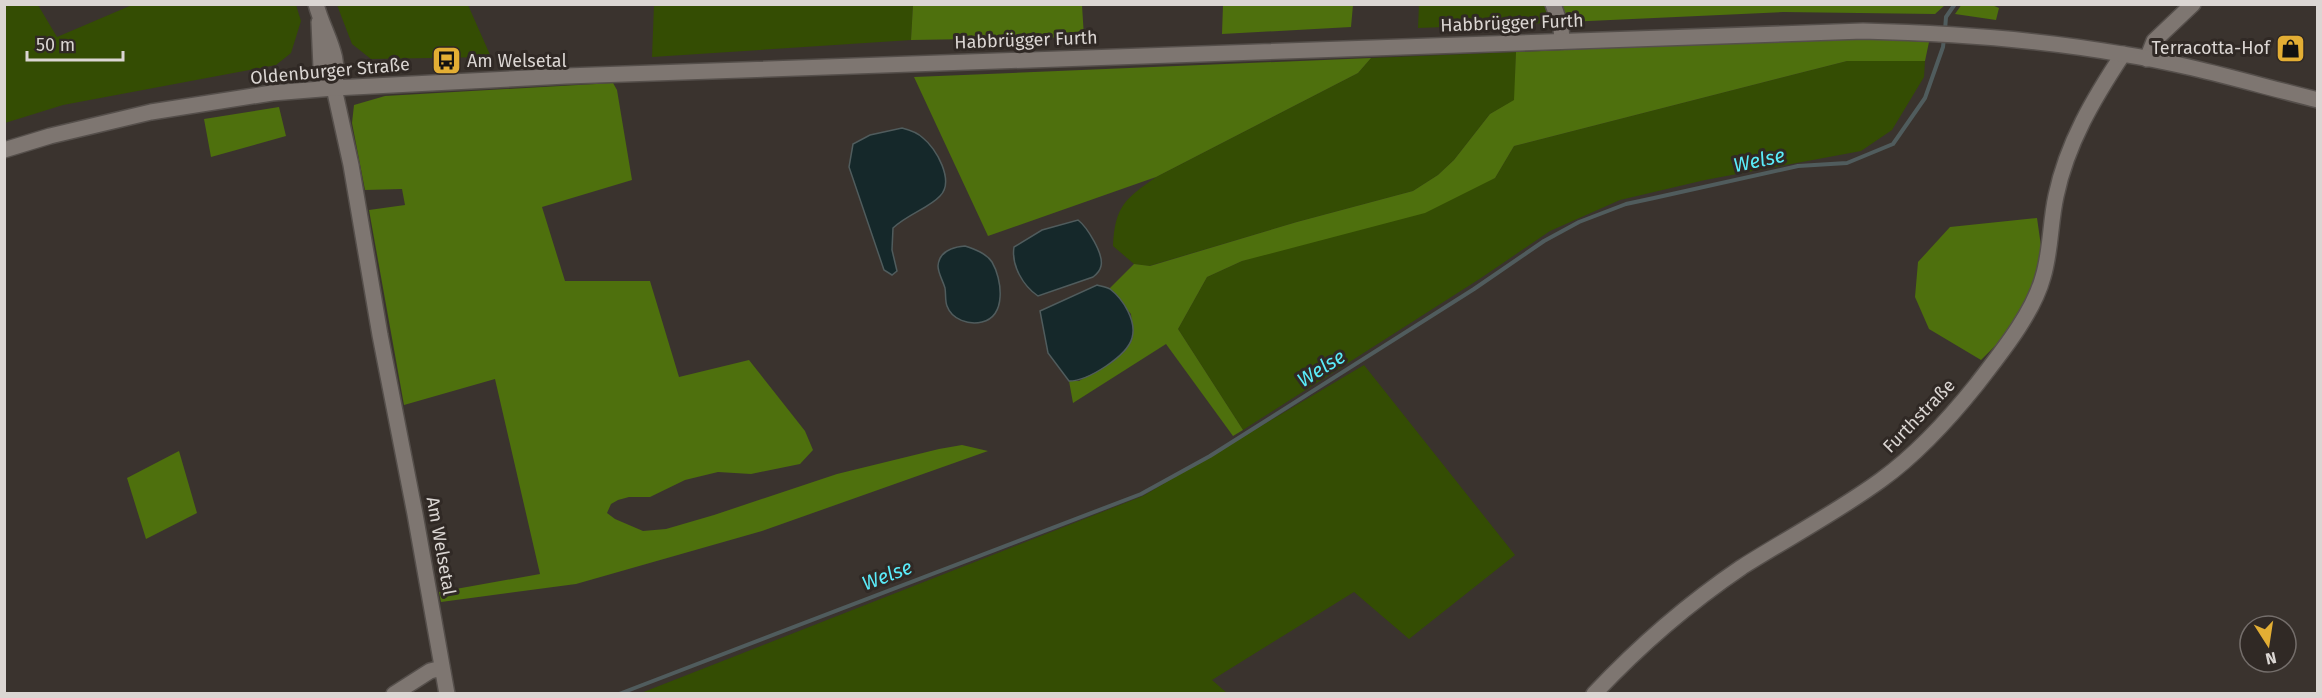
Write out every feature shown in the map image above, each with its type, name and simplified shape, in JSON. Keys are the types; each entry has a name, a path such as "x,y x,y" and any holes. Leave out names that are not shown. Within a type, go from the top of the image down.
{"street":[{"path":"1552,4 1561,27 1562,41"},
{"path":"2147,59 2154,41 2193,4"},
{"name":"Am Welsetal","path":"318,10 333,44 338,73 334,88 351,165 380,335 416,514 447,693"},
{"name":"Habbrügger Furth","path":"809,67 1863,31 1931,32 2014,38 2123,54 2318,100"},
{"name":"Furthstraße","path":"1594,693 1624,663 1703,596 1741,568 1880,481 1945,422 1977,385 2031,307 2043,278 2056,197 2070,147 2093,101 2123,54"},
{"name":"Oldenburger Straße","path":"4,150 61,133 151,112 272,93 490,79 809,67"},
{"path":"394,693 430,671 442,669"}],"green space":[{"path":"5,4 38,5 57,37 132,5 296,5 301,21 291,53 276,65 63,105 5,123"},
{"path":"1419,4 1547,5 1550,23 1418,28"},
{"path":"1962,4 1992,5 1999,8 1996,20 1955,14"},
{"path":"337,5 468,5 491,57 371,59 352,44"},
{"path":"654,5 913,5 911,40 652,57"},
{"path":"913,5 1082,5 1084,37 911,40"},
{"path":"1223,5 1353,5 1351,27 1222,34"},
{"path":"1559,5 1945,5 1935,14 1783,12 1567,22"},
{"path":"1848,38 1929,42 1925,61 1847,61 1514,146 1495,178 1425,213 1242,261 1207,277 1178,329 1243,430 1233,436 1166,344 1073,403 1069,381 1079,381 1115,358 1127,348 1133,336 1131,314 1109,289 1134,264 1150,266 1297,222 1413,191 1438,175 1454,160 1490,114 1514,100 1516,52"},
{"path":"1516,52 1515,100 1490,114 1454,160 1438,175 1413,191 1297,222 1149,266 1134,264 1113,246 1119,212 1129,198 1145,185 1156,177 1358,73 1371,58"},
{"path":"1371,58 1358,73 1156,177 988,236 914,77"},
{"path":"1847,61 1925,61 1924,77 1892,130 1861,151 1705,180 1620,200 1550,231 1481,278 1243,430 1178,329 1207,277 1242,261 1495,178 1514,146"},
{"path":"613,83 617,90 632,180 542,207 565,281 650,281 679,377 749,360 805,431 813,450 800,464 751,474 718,472 685,480 650,497 629,497 618,500 611,504 607,513 643,531 666,529 837,474 939,449 962,445 988,451 762,531 576,584 441,602 439,592 540,574 495,379 404,405 369,210 405,205 402,189 365,190 352,123 354,105 385,96"},
{"path":"279,107 286,136 211,157 204,119"},
{"path":"2037,218 2044,267 2025,316 1981,360 1929,329 1915,297 1918,262 1950,227"},
{"path":"1364,365 1515,555 1409,639 1354,592 1212,680 1227,693 641,693 1143,496"},
{"path":"179,451 197,513 146,539 127,478"}],"water":[{"path":"902,128 921,136 933,149 942,165 945,182 940,196 893,228 892,250 897,271 892,275 884,270 849,167 853,144 870,135"},
{"path":"1078,220 1090,234 1097,248 1101,261 1100,269 1093,277 1038,296 1019,275 1014,261 1014,247 1042,230"},
{"path":"965,246 987,256 998,278 999,305 990,318 982,322 967,322 957,318 949,311 939,271 939,261 944,253"},
{"path":"1097,285 1110,289 1124,304 1131,318 1132,338 1129,345 1115,360 1086,377 1069,381 1048,353 1040,311"}],"waterway":[{"name":"Welse","path":"1945,30 1946,17 1955,4"},
{"name":"Welse","path":"619,694 1141,494 1210,456 1474,289 1544,241 1579,222 1626,204 1798,166 1847,163 1893,144 1925,98 1944,38"}],"place":[{"name":"Terracotta-Hof","path":"2291,48"},
{"name":"Am Welsetal","path":"446,61"}]}
